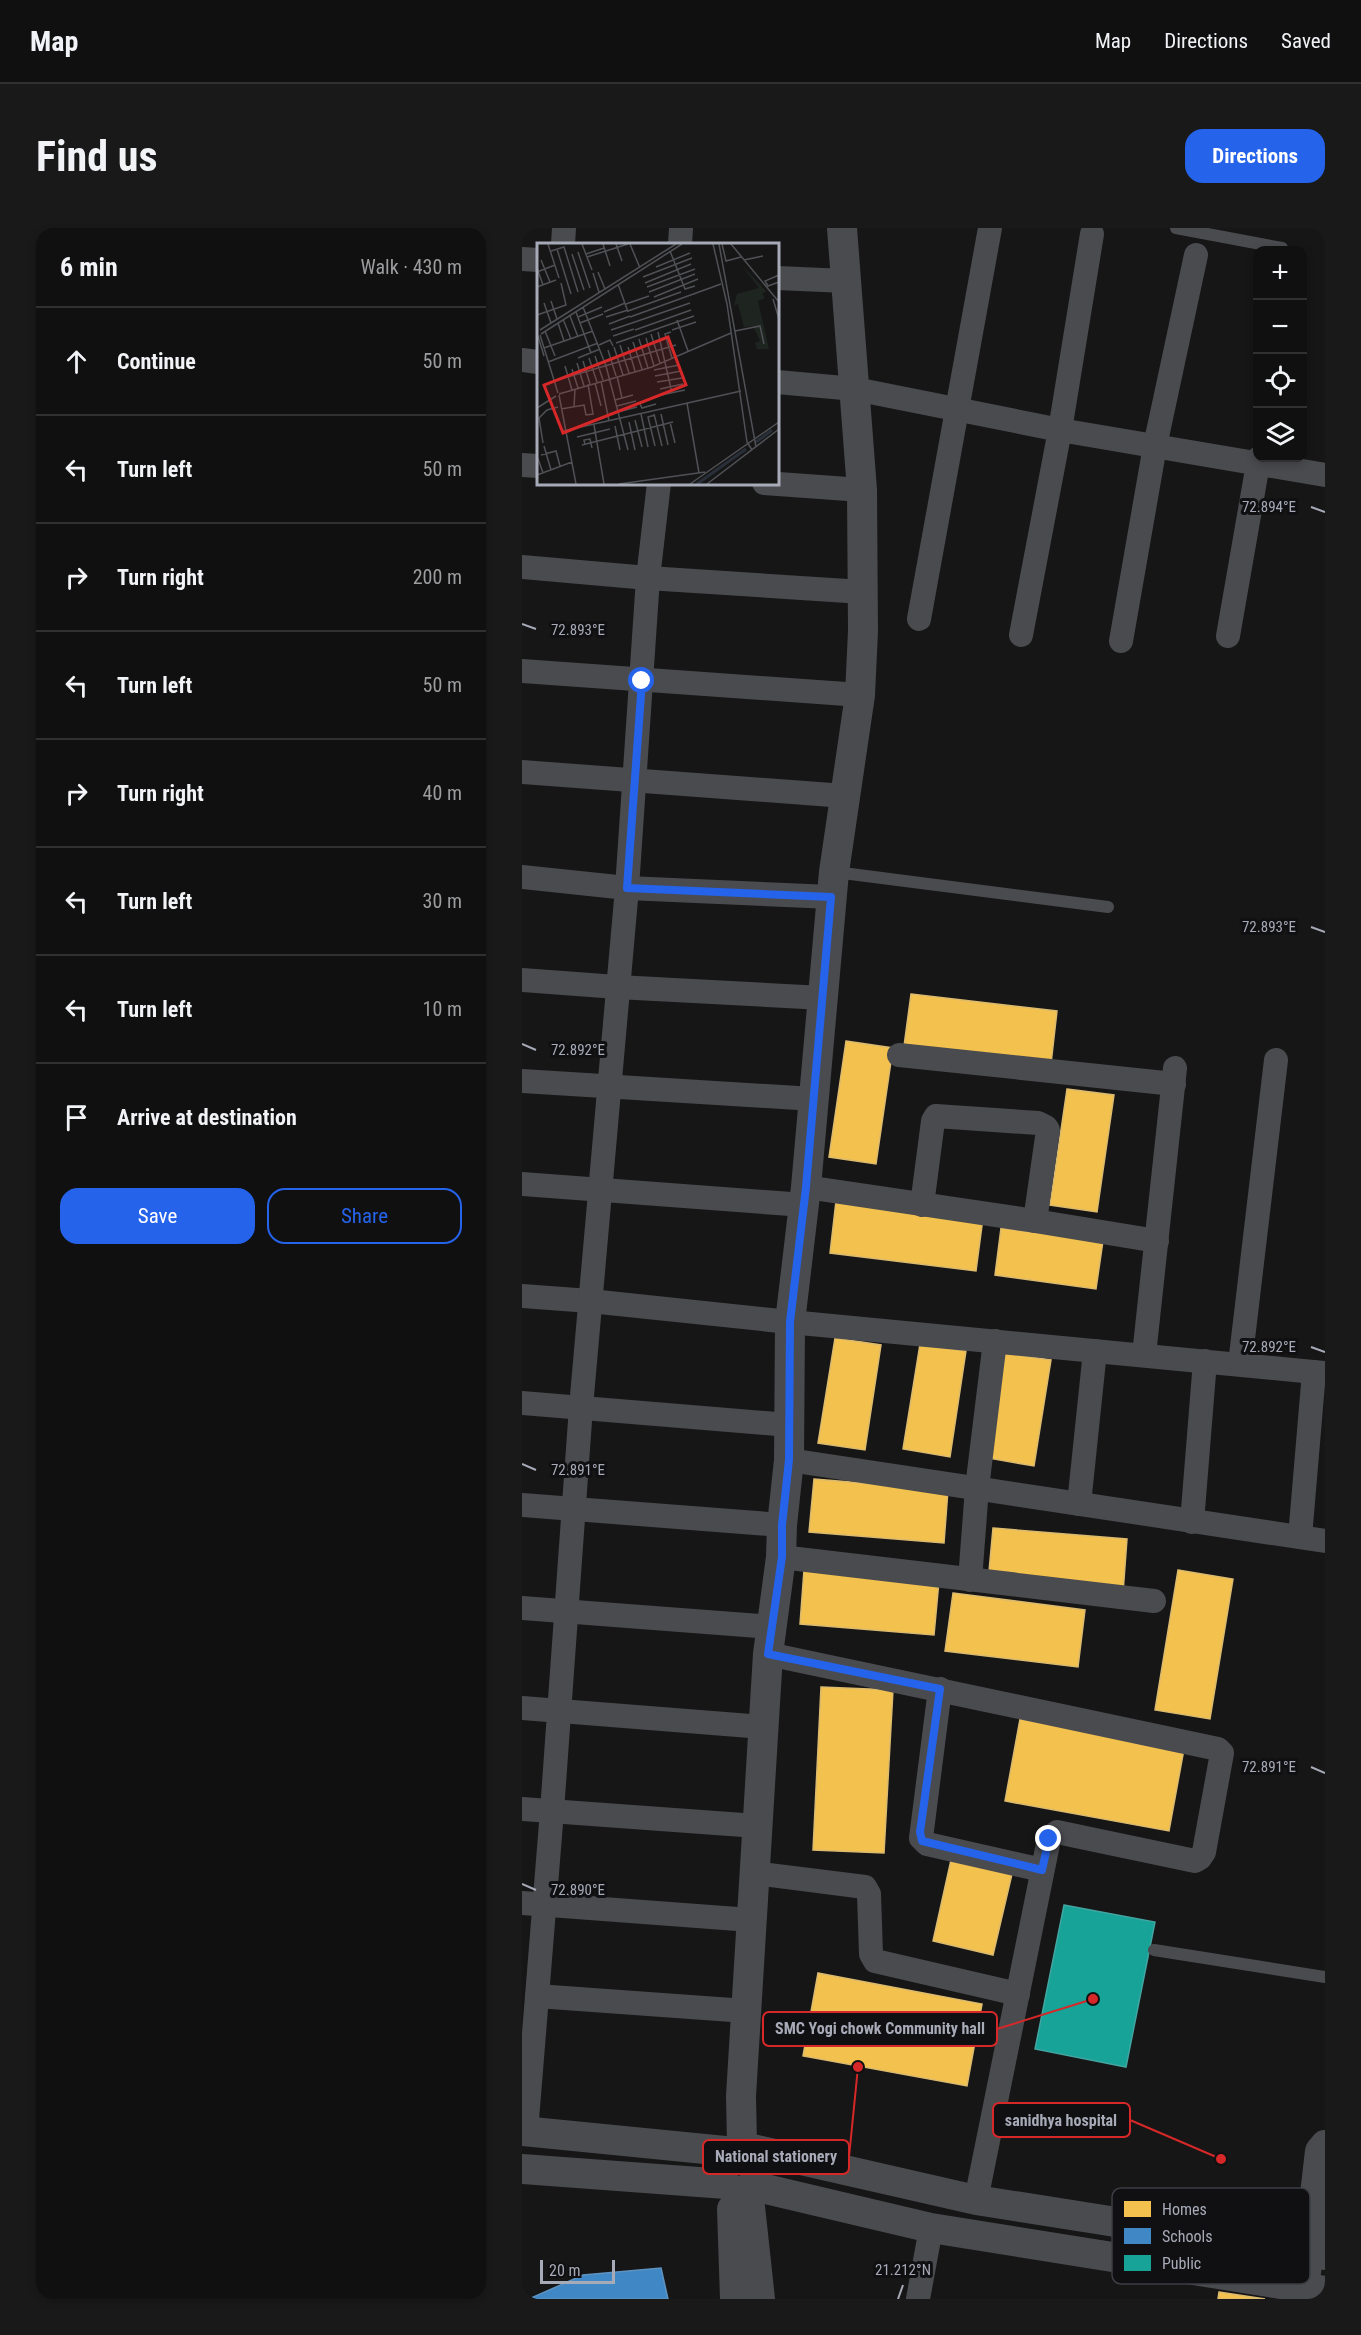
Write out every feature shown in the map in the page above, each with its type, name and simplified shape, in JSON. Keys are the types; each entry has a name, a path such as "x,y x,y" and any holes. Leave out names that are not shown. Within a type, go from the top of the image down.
{"street":[{"path":"563,243 564,228"},
{"path":"680,243 681,228"},
{"path":"740,2148 741,2096 763,1727 770,1641 782,1557 782,1525 789,1460 790,1322 805,1196 833,884 860,695 863,592 862,490 842,228"},
{"path":"920,619 990,228"},
{"path":"1021,634 1060,430 1092,234"},
{"path":"1121,641 1155,446 1196,255"},
{"path":"522,259 537,260"},
{"path":"778,278 846,281"},
{"path":"522,360 537,362"},
{"path":"778,382 855,389 1060,430 1253,459"},
{"path":"1228,636 1259,462"},
{"path":"1268,462 1325,475"},
{"path":"522,465 537,466"},
{"path":"660,484 648,578 627,888 581,1407 552,1811 533,1904 537,1996 524,2132 740,2148 976,2200 1112,2222"},
{"path":"778,484 862,490"},
{"path":"522,567 863,592"},
{"path":"522,671 860,695"},
{"path":"522,772 845,796"},
{"path":"522,877 627,888 833,884"},
{"path":"522,980 823,998"},
{"path":"899,1055 1174,1076 1144,1355"},
{"path":"1240,1364 1276,1060"},
{"path":"522,1081 814,1100"},
{"path":"922,1205 933,1121 936,1116 1038,1123 1046,1127 1048,1131 1035,1221"},
{"path":"522,1184 600,1190 805,1196 922,1205 1157,1241"},
{"path":"522,1296 590,1300 790,1322 1319,1372 1300,1537"},
{"path":"970,1580 977,1488 995,1341"},
{"path":"1079,1504 1095,1351"},
{"path":"1192,1521 1205,1361"},
{"path":"522,1403 789,1425"},
{"path":"789,1460 1325,1541"},
{"path":"522,1505 782,1525"},
{"path":"782,1557 1154,1601"},
{"path":"522,1608 567,1612 770,1641 940,1689 1218,1749 1222,1753 1204,1852 1194,1861 1057,1833 1049,1839 976,2200"},
{"path":"940,1689 921,1838 927,1844 1042,1870"},
{"path":"522,1708 763,1727"},
{"path":"522,1809 757,1826"},
{"path":"754,1873 865,1887 869,1894 871,1954 875,1961 1018,1994"},
{"path":"533,1904 752,1920"},
{"path":"537,1996 746,2011"},
{"path":"1268,2284 1316,2292 1320,2151 1325,2145"},
{"path":"740,2187 758,2181 763,2167 758,2154 740,2148 721,2157 719,2171 740,2187 760,2299"},
{"path":"522,2169 740,2187 931,2228 1112,2258"},
{"path":"735,2299 740,2187"},
{"path":"918,2299 931,2228"}],"lane":[{"path":"1176,228 1271,246"},
{"path":"833,884 1108,907"},
{"path":"1154,1950 1325,1977"}],"building: Homes":[{"path":"911,994 1057,1011 1051,1064 904,1046"},
{"path":"846,1041 893,1048 876,1164 829,1157"},
{"path":"1067,1089 1114,1095 1097,1212 1050,1205"},
{"path":"836,1201 983,1218 976,1271 830,1253"},
{"path":"1001,1228 1103,1241 1096,1289 995,1275"},
{"path":"835,1338 881,1345 865,1450 818,1443"},
{"path":"920,1344 966,1351 950,1457 903,1449"},
{"path":"1005,1353 1051,1360 1034,1466 988,1458"},
{"path":"814,1479 948,1490 944,1543 809,1532"},
{"path":"993,1528 1127,1539 1123,1593 988,1582"},
{"path":"804,1570 939,1581 934,1635 800,1624"},
{"path":"1178,1570 1233,1579 1210,1719 1155,1710"},
{"path":"953,1593 1085,1610 1078,1667 945,1651"},
{"path":"821,1687 893,1690 884,1853 813,1850"},
{"path":"1020,1719 1184,1749 1169,1831 1005,1801"},
{"path":"951,1860 1012,1874 993,1955 933,1941"},
{"path":"818,1973 982,2004 967,2086 803,2056"},
{"path":"1219,2292 1265,2299 1218,2299"}],"building: Schools":[{"path":"661,2268 668,2299 529,2299 583,2275"}],"building: Public":[{"path":"1064,1905 1155,1922 1126,2067 1035,2049"}],"place":[{"name":"SMC Yogi chowk Community hall","path":"1093,1999"},
{"name":"National stationery","path":"858,2067"},
{"name":"sanidhya hospital","path":"1221,2159"}],"route":[{"path":"642,681 627,888 831,897 806,1187 790,1322 789,1460 782,1525 782,1557 768,1654 940,1689 920,1832 922,1841 1042,1870 1049,1839"}]}
